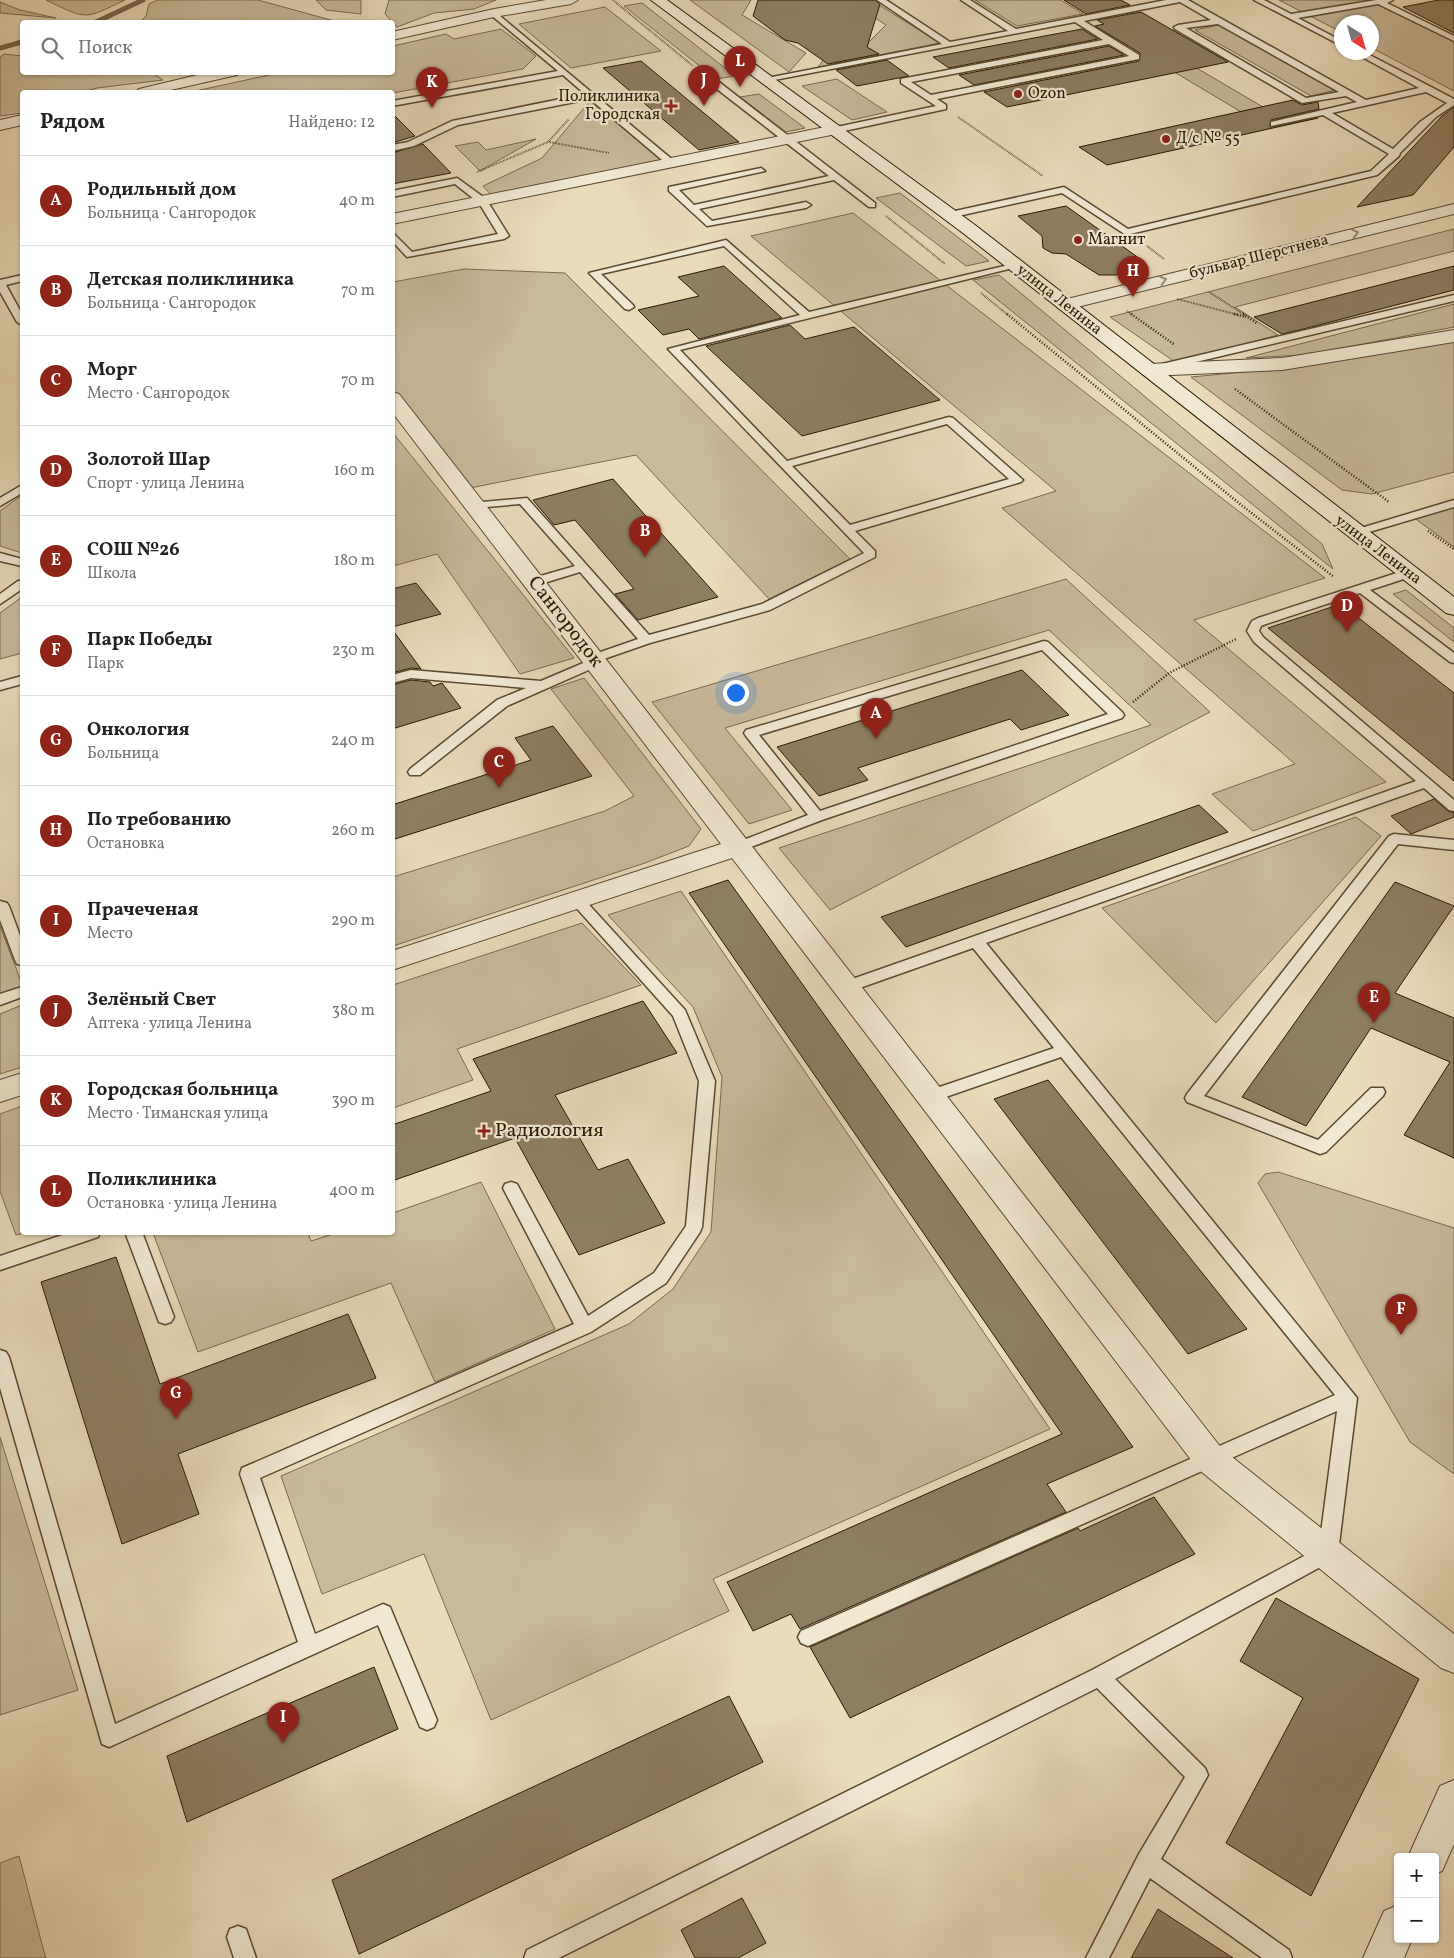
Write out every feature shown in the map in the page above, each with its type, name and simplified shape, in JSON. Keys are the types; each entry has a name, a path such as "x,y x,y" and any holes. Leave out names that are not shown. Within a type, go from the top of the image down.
{"street":[{"path":"395,35 494,13 571,0"},
{"name":"улица Ленина","path":"658,0 949,215 1355,533 1454,608"},
{"path":"153,90 219,75"},
{"path":"0,125 20,120"},
{"path":"395,218 835,130"},
{"name":"бульвар Шерстнева","path":"1065,304 1454,209"},
{"path":"1149,370 1200,363 1282,364 1454,336"},
{"name":"Сангородок","path":"395,402 1210,1459 1454,1656"},
{"path":"395,960 738,847"},
{"path":"0,1091 20,1085"},
{"path":"1430,1853 1454,1799"},
{"path":"1383,1958 1394,1934"}],"lane":[{"path":"881,0 949,45"},
{"path":"965,0 1015,32"},
{"path":"767,80 1178,0"},
{"path":"1182,0 1365,103"},
{"path":"1258,0 1334,40"},
{"path":"1290,17 1389,0"},
{"path":"1379,2 1454,39"},
{"path":"494,13 562,73 671,163"},
{"path":"930,98 1136,57 1077,20"},
{"path":"1219,20 1178,28 1306,101 1347,93"},
{"path":"943,107 902,79 1110,41"},
{"path":"874,60 884,66"},
{"path":"1372,60 1453,102"},
{"path":"395,103 562,73"},
{"path":"707,77 786,140 872,204"},
{"path":"1274,124 1426,89"},
{"path":"395,147 410,144 455,123 590,96"},
{"path":"949,215 1064,190 1126,232 1374,173 1396,154 1428,119 1453,102"},
{"path":"835,130 943,107"},
{"path":"1325,112 1396,154"},
{"path":"762,170 672,189 710,224 806,205"},
{"path":"692,208 836,177"},
{"path":"395,193 457,181 483,200 504,236 410,255 395,238"},
{"path":"629,307 594,273 726,243 808,317"},
{"path":"415,772 502,703 595,660 646,640 766,607 871,554 673,350 1014,265"},
{"path":"20,278 0,283 20,318"},
{"path":"1200,363 1282,339 1454,298"},
{"path":"783,464 950,420 1017,480 847,530"},
{"path":"0,503 20,489"},
{"path":"475,505 524,500 646,640"},
{"path":"1355,533 1454,503"},
{"path":"0,557 20,563"},
{"path":"534,582 582,568"},
{"path":"1409,573 1262,621 1256,624 1253,631 1258,639 1454,807"},
{"path":"0,600 20,585"},
{"path":"1357,590 1454,659"},
{"path":"738,847 817,817 1117,715 1044,645 751,733 817,817"},
{"path":"395,678 410,674 543,685"},
{"path":"0,686 20,681"},
{"path":"846,987 1425,783"},
{"path":"1377,1092 1320,1148 1193,1098 1394,839 1454,845"},
{"path":"309,1645 249,1474 585,1327 617,1308 660,1278 694,1227 708,1081 680,1014 577,900"},
{"path":"0,906 2,906 20,955"},
{"path":"535,1958 1099,1677 1328,1553 1348,1398 976,941"},
{"path":"0,1000 20,993"},
{"path":"931,1096 1064,1050"},
{"path":"511,1188 585,1327"},
{"path":"0,1263 83,1235"},
{"path":"134,1235 165,1317"},
{"path":"0,1357 110,1737 383,1612 427,1720"},
{"path":"808,1637 1348,1398"},
{"path":"1097,1958 1146,1862 1198,1775 1099,1677"},
{"path":"1146,1862 1281,1958"}],"path":[{"path":"613,0 707,77"},
{"path":"457,181 548,142 590,96"},
{"path":"943,107 1064,190"},
{"path":"872,204 1240,504 1357,590"},
{"path":"1126,232 1187,274"},
{"path":"1202,287 1282,339"},
{"path":"1104,295 1454,549"},
{"path":"1171,298 1250,318"},
{"path":"1446,544 1454,546"},
{"path":"1117,715 1170,673 1253,631"}],"shaded area":[{"path":"46,0 125,0 101,11 86,15 70,11"},
{"path":"157,0 258,0 331,20 142,20 146,16 149,4"},
{"path":"316,0 361,0 361,14 326,10"},
{"path":"389,0 496,0 474,9 434,13 397,27 395,20 391,20 385,14"},
{"path":"690,0 751,0 742,15 806,53 789,72"},
{"path":"848,0 871,0 940,43 818,67 831,50 867,44 886,25"},
{"path":"975,0 1061,0 1083,14 1017,26"},
{"path":"1279,0 1370,0 1454,41 1454,91 1379,52 1379,15 1334,15 1334,28"},
{"path":"0,2 20,10 56,18 0,13"},
{"path":"642,3 735,76 716,79 624,6"},
{"path":"605,7 661,51 571,68 519,24"},
{"path":"1120,23 1280,117 1258,122 1099,27"},
{"path":"1223,24 1340,89 1311,96 1195,30"},
{"path":"501,29 536,56 523,69 395,93 395,90 200,90 269,75 395,75 395,46 446,34 454,39"},
{"path":"4,54 20,56 20,75 155,75 163,80 90,90 20,90 20,113 0,116 0,57"},
{"path":"837,79 887,112 852,120 802,86"},
{"path":"759,94 805,128 786,132 740,97"},
{"path":"590,101 665,162 493,197 483,186 542,158"},
{"path":"536,139 480,171 455,146 478,142 486,150"},
{"path":"900,193 989,261 966,266 876,198"},
{"path":"853,213 1325,578 1194,620 1386,782 1253,831 1212,794 1295,764 1002,508 1056,491 751,236"},
{"path":"1454,229 1454,251 1235,307 1278,335 1175,362 1110,317"},
{"path":"464,269 565,273 850,559 769,599 636,455 465,489 395,399 395,282"},
{"path":"999,275 1322,544 1333,569 973,280"},
{"path":"1454,304 1454,327 1304,355 1246,358"},
{"path":"1454,340 1454,472 1372,494 1342,490 1191,377 1287,368"},
{"path":"395,435 574,658 520,674 437,554 395,565"},
{"path":"20,496 20,552 0,546 0,511"},
{"path":"1454,505 1454,547 1413,517"},
{"path":"1066,579 1210,712 830,910 779,848 1151,725 1049,630 725,728 792,810 749,824 652,702"},
{"path":"1406,590 1454,628 1454,642 1393,594"},
{"path":"20,598 20,654 0,659 0,613"},
{"path":"584,678 701,829 689,846 645,863 395,945 395,876 605,811 634,796 551,689"},
{"path":"1356,817 1381,836 1216,1023 1102,908"},
{"path":"681,891 1050,1429 713,1579 729,1611 491,1720 424,1554 322,1594 281,1476 629,1324 673,1289 711,1232 722,1077 693,1007 608,915"},
{"path":"582,923 641,985 457,1049 473,1080 395,1107 395,984"},
{"path":"0,926 20,979 20,989 0,996"},
{"path":"20,1006 20,1068 0,1074 0,1014"},
{"path":"20,1107 20,1234 16,1235 0,1191 0,1114"},
{"path":"1278,1172 1454,1228 1454,1474 1410,1442 1258,1183 1265,1174"},
{"path":"481,1182 555,1329 435,1382 391,1283 198,1352 154,1235 309,1235 311,1241 330,1235 395,1235 395,1212"},
{"path":"0,1437 78,1690 0,1715"},
{"path":"19,1856 46,1958 0,1958 0,1863"}],"building":[{"path":"758,0 875,0 880,4 867,47 879,54 828,64 798,43 785,40 753,16"},
{"path":"1064,0 1121,0 1130,5 1086,14"},
{"path":"1439,0 1454,0 1454,33 1403,7"},
{"path":"1141,12 1228,62 1007,107 984,92 1139,61 1140,53 1095,26 1104,24 1097,20"},
{"path":"1082,29 1098,39 949,68 933,57"},
{"path":"1109,46 1124,55 974,85 959,75"},
{"path":"887,60 909,76 857,86 836,70"},
{"name":"Поликлиника Городская","path":"641,61 739,142 699,150 603,68"},
{"name":"Д/с № 55","path":"1293,100 1302,105 1318,102 1319,109 1271,120 1270,127 1318,118 1107,165 1079,147"},
{"path":"1454,107 1454,147 1413,195 1357,207 1442,116"},
{"path":"395,116 415,136 395,142"},
{"path":"423,144 451,173 395,183 395,152"},
{"name":"Магнит","path":"1066,206 1140,259 1116,275 1099,275 1066,254 1052,253 1043,248 1042,236 1018,216"},
{"path":"724,266 782,318 699,339 689,329 663,335 638,310 699,296 678,277"},
{"path":"1454,266 1454,290 1307,328 1282,334 1254,317"},
{"path":"790,325 805,339 854,327 940,400 802,436 706,346"},
{"path":"613,479 718,597 638,620 615,594 634,589 575,520 554,525 533,500"},
{"path":"416,583 441,614 395,626 395,588"},
{"path":"1341,604 1454,693 1454,781 1268,628"},
{"path":"395,633 421,669 411,668 395,672"},
{"path":"1022,670 1069,715 1021,730 1010,719 858,768 868,780 819,796 777,747"},
{"path":"411,680 430,682 433,686 442,683 461,708 395,728 395,684"},
{"path":"553,726 592,776 395,839 395,804 531,760 515,738"},
{"path":"1434,799 1448,811 1454,813 1454,817 1411,834 1391,816"},
{"path":"1199,805 1228,832 906,947 881,917"},
{"path":"728,880 1133,1447 1047,1484 1066,1512 800,1629 791,1614 753,1631 727,1582 1062,1434 689,893"},
{"path":"1395,882 1454,906 1395,993 1454,1018 1454,1158 1404,1135 1450,1062 1371,1028 1306,1126 1242,1097"},
{"name":"Радиология","path":"643,1001 677,1053 555,1095 598,1170 628,1159 665,1223 579,1255 515,1138 395,1180 395,1124 491,1091 473,1059"},
{"path":"1048,1080 1247,1329 1188,1354 994,1099"},
{"path":"116,1257 160,1384 348,1314 376,1378 178,1454 199,1514 122,1544 41,1282"},
{"path":"1154,1497 1195,1554 850,1718 810,1647 1078,1528 1080,1531"},
{"path":"1276,1598 1419,1679 1311,1896 1226,1843 1303,1698 1240,1661"},
{"path":"374,1667 398,1729 187,1822 167,1756"},
{"path":"729,1696 763,1762 359,1954 332,1880"},
{"path":"742,1898 766,1943 738,1958 695,1958 681,1930"},
{"path":"1158,1909 1233,1958 1131,1958"}],"waterway":[{"path":"100,20 143,0"},
{"path":"0,48 20,43"}],"place":[{"name":"Поликлиника","path":"740,87"},
{"name":"Ozon","path":"1018,94"},
{"name":"Поликлиника Городская","path":"671,106"},
{"name":"Зелёный Свет","path":"704,106"},
{"name":"Городская больница","path":"432,108"},
{"name":"Д/с № 55","path":"1166,139"},
{"name":"Магнит","path":"1078,240"},
{"name":"По требованию","path":"1133,297"},
{"name":"Детская поликлиника","path":"645,557"},
{"name":"Золотой Шар","path":"1347,632"},
{"name":"Родильный дом","path":"876,739"},
{"name":"Морг","path":"499,788"},
{"name":"СОШ №26","path":"1374,1023"},
{"name":"Радиология","path":"484,1131"},
{"name":"Парк Победы","path":"1401,1335"},
{"name":"Онкология","path":"176,1419"},
{"name":"Прачеченая","path":"283,1743"}]}
